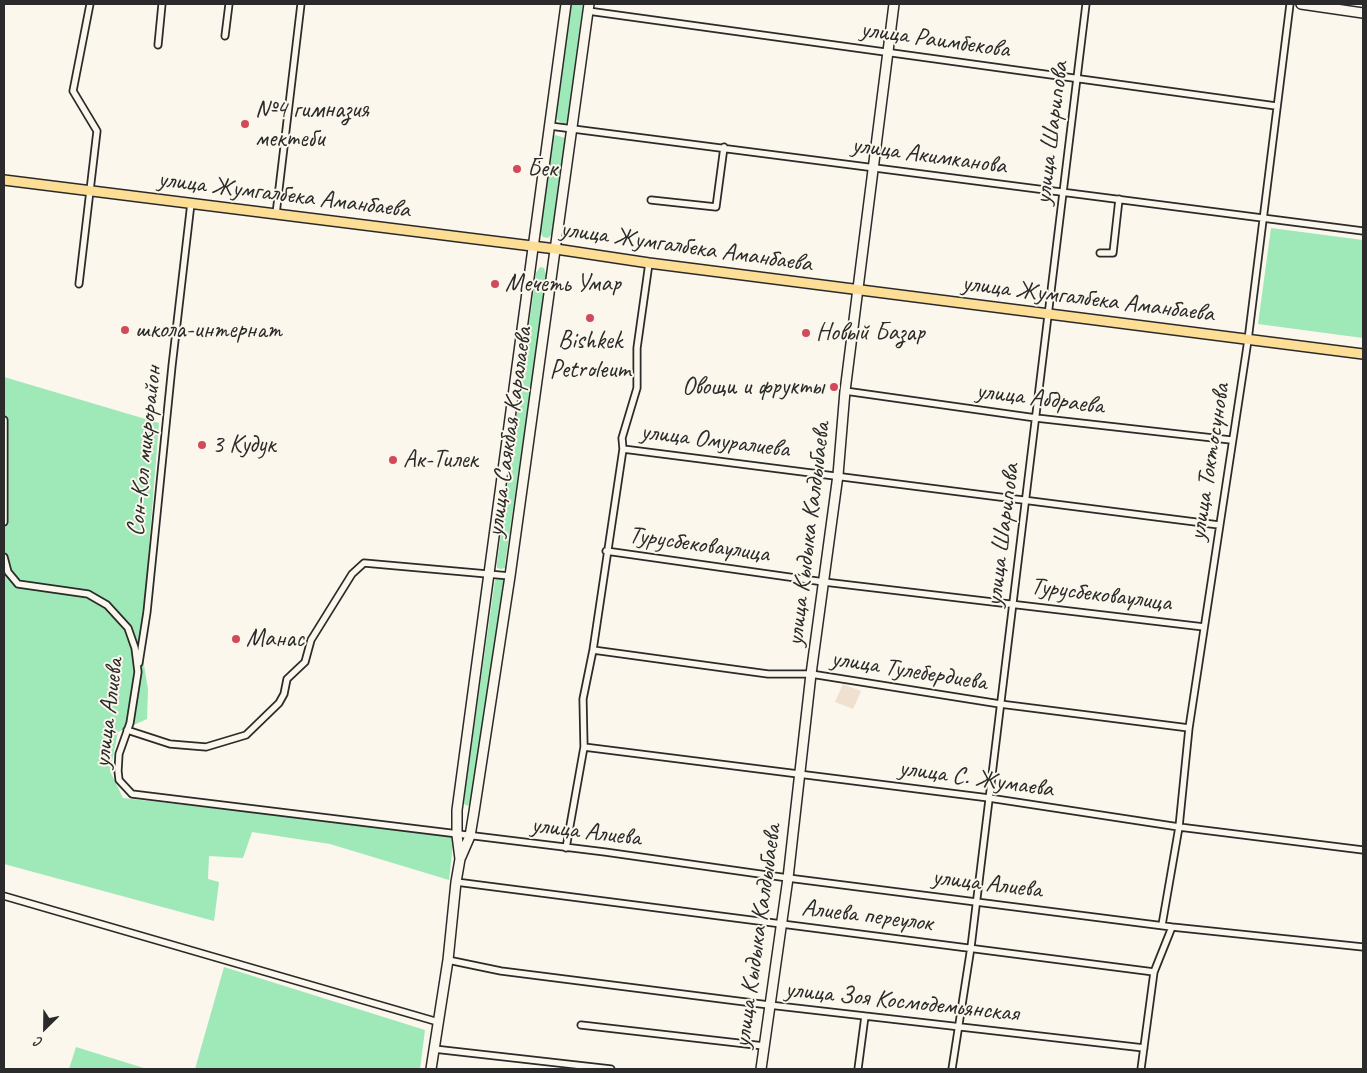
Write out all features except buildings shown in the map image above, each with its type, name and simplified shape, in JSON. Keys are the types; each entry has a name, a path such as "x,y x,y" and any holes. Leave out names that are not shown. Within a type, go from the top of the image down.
{"main road":[{"name":"улица Жумгалбека Аманбаева","path":"4,180 533,246 649,263 1363,354"}],"street":[{"path":"79,284 97,131 72,91 90,4"},
{"path":"158,45 162,4"},
{"path":"226,36 229,4"},
{"path":"276,214 301,4"},
{"name":"улица Саякбая Каралаева","path":"460,859 456,835 458,810 566,4"},
{"name":"улица Кыдыка Калдыбаева","path":"761,1069 788,878 811,674 838,475 846,391 894,4"},
{"name":"улица Шарипова","path":"952,1069 971,947 1086,4"},
{"name":"улица Токтосунова","path":"1162,925 1179,828 1189,728 1231,440 1248,340 1290,4"},
{"path":"1301,4 1363,13"},
{"name":"улица Саякбая Каралаева","path":"460,859 470,836 510,576 573,130 588,8"},
{"name":"улица Раимбекова","path":"588,8 888,53 1276,106"},
{"name":"улица Акимканова","path":"550,126 1363,231"},
{"path":"651,200 716,208 724,147"},
{"path":"1100,253 1112,253 1120,199"},
{"name":"Сон-Кол микрорайон","path":"138,672 147,612 191,203"},
{"path":"566,848 584,747 583,699 593,650 606,551 623,449 622,438 636,388 637,348 649,263"},
{"name":"улица Абдраева","path":"846,391 1036,418 1231,440"},
{"path":"4,420 4,522"},
{"name":"улица Омуралиева","path":"623,449 1219,525"},
{"name":"Турусбековаулица","path":"606,551 824,582 1204,627"},
{"name":"улица Алиева","path":"4,557 8,572 18,584 88,594 107,605 130,633 135,648 138,672 128,730 119,754 118,771 119,780 132,794 1162,925 1363,947"},
{"path":"128,730 170,744 206,747 246,735 279,703 284,694 287,680 305,662 311,640 352,574 364,563 510,576"},
{"name":"улица Тулебердиева","path":"593,650 768,674 811,674 1000,704 1189,728"},
{"name":"улица С. Жумаева","path":"584,747 989,798 1179,828 1363,850"},
{"path":"431,1069 448,960 460,859"},
{"name":"Алиева переулок","path":"456,882 1154,972"},
{"path":"4,896 438,1022"},
{"path":"1141,1069 1154,972 1172,926"},
{"name":"улица Зоя Космодемьянская","path":"448,960 501,971 769,1005 1144,1048"},
{"path":"858,1069 865,1016"},
{"path":"581,1025 764,1046"},
{"path":"434,1050 611,1069"}],"shaded area":[{"path":"843,684 861,691 853,709 835,702"}],"green space":[{"path":"570,4 583,4 568,119 563,124 555,118"},
{"path":"555,135 565,138 566,142 553,233 548,238 543,237 539,231 553,137"},
{"path":"1271,228 1363,240 1363,338 1258,324"},
{"path":"540,267 544,268 546,275 540,324 505,568 501,569 497,568 497,563 536,273"},
{"path":"4,377 159,423 141,647 148,689 147,719 118,732 110,771 123,798 454,835 449,880 330,844 252,832 243,858 209,856 208,879 219,882 214,921 4,864"},
{"path":"500,577 503,579 503,585 472,801 468,806 464,804 465,791 495,580"},
{"path":"224,967 425,1030 420,1069 195,1069"},
{"path":"76,1047 147,1069 69,1069"}],"place":[{"name":"№4 гимназия мектеби","path":"245,124"},
{"name":"Бек","path":"517,169"},
{"name":"Мечеть Умар","path":"495,284"},
{"name":"Bishkek Petroleum","path":"590,318"},
{"name":"школа-интернат","path":"125,330"},
{"name":"Новый Базар","path":"806,333"},
{"name":"Овощи и фрукты","path":"834,387"},
{"name":"3 Кудук","path":"202,445"},
{"name":"Ак-Тилек","path":"393,460"},
{"name":"Манас","path":"236,639"}]}
